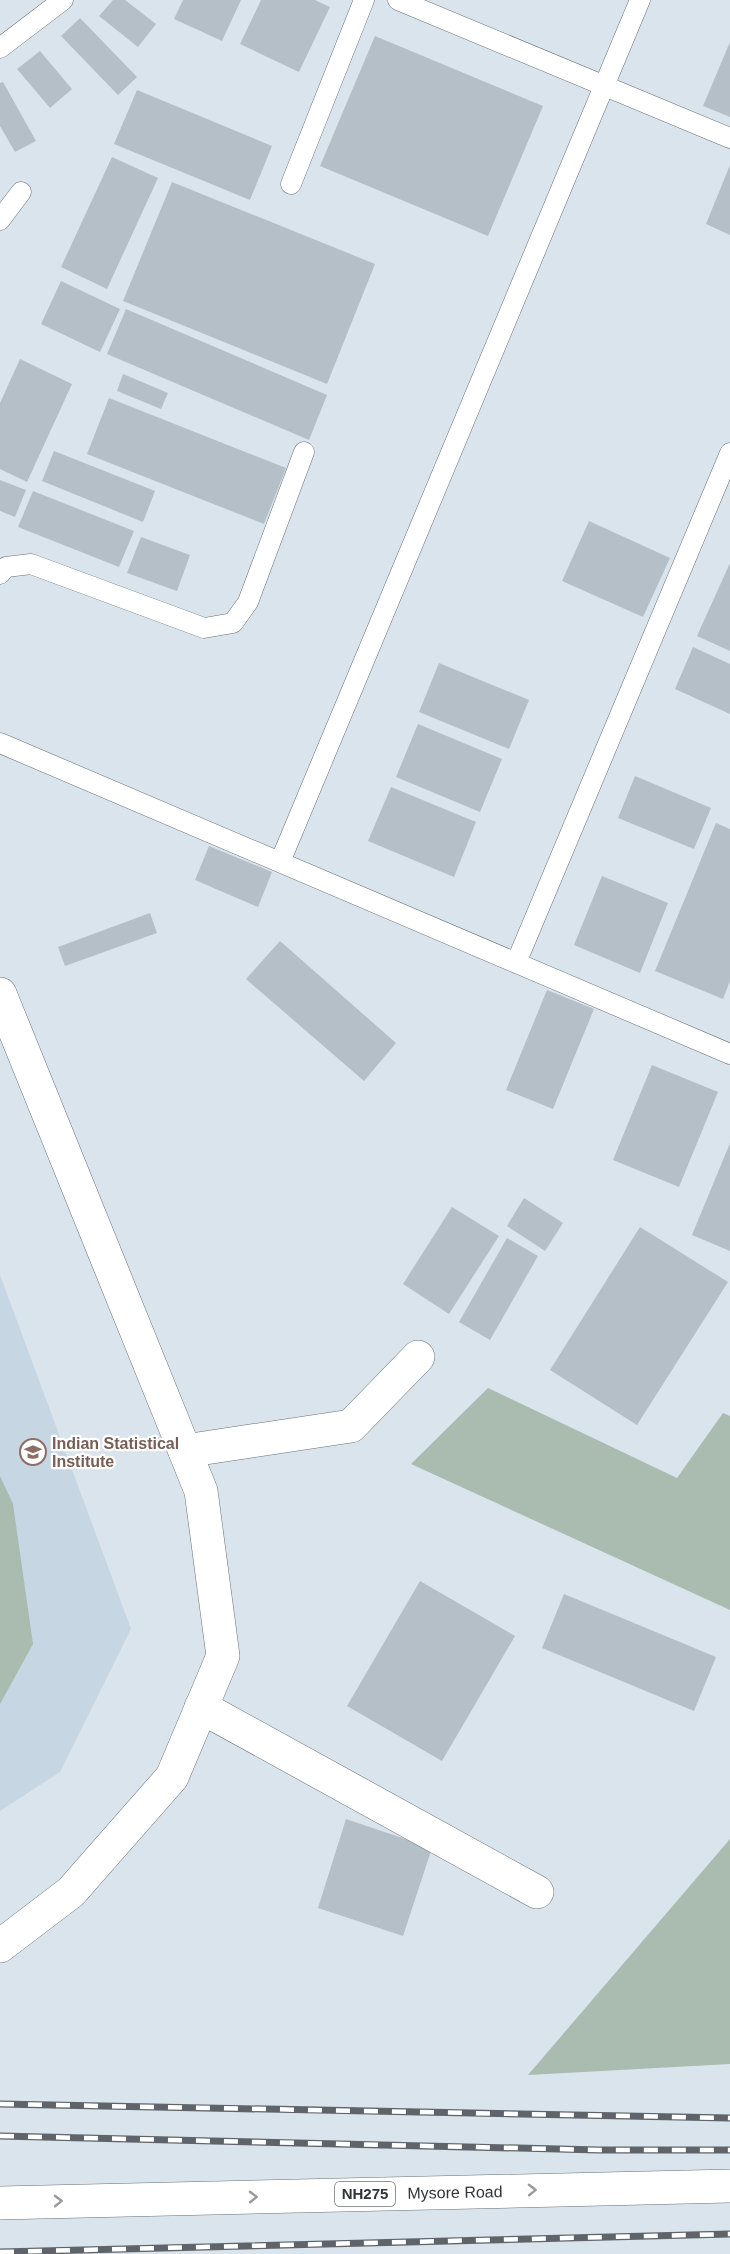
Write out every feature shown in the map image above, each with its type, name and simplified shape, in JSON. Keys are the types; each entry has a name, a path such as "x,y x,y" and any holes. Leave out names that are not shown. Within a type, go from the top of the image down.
{"main road":[{"path":"0,994 201,1491 223,1656 172,1777 71,1892 0,1946"},
{"path":"185,1450 351,1426 418,1357"},
{"path":"201,1707 537,1892"},
{"name":"Mysore Road","path":"0,2202 730,2186"}],"lane":[{"path":"0,48 63,0"},
{"path":"291,184 364,0"},
{"path":"398,0 605,84 730,138"},
{"path":"280,862 640,0"},
{"path":"0,220 21,192"},
{"path":"0,574 6,567 31,564 204,628 233,623 248,602 304,452"},
{"path":"516,963 730,453"},
{"path":"0,743 730,1054"}],"shaded area":[{"name":"Indian Statistical Institute","path":"0,1275 131,1629 60,1772 0,1811"}],"green space":[{"path":"488,1388 677,1478 723,1413 730,1416 730,1610 411,1464"},
{"path":"0,1476 13,1504 33,1644 0,1704"},
{"path":"730,1839 730,2064 528,2075"}],"building":[{"path":"113,0 125,0 156,24 138,47 99,16"},
{"path":"183,0 241,0 222,41 174,19"},
{"path":"261,0 315,0 330,7 299,72 240,44"},
{"path":"80,18 137,77 118,95 61,36"},
{"path":"375,36 543,106 488,236 320,166"},
{"path":"730,42 730,117 703,106"},
{"path":"40,51 72,89 50,108 17,69"},
{"path":"3,82 36,141 15,152 0,126 0,83"},
{"path":"137,90 272,146 250,200 114,144"},
{"path":"112,157 158,178 107,289 61,267"},
{"path":"730,165 730,235 706,224"},
{"path":"172,182 375,264 327,384 123,301"},
{"path":"61,281 120,309 100,352 41,324"},
{"path":"126,309 327,395 309,440 107,354"},
{"path":"20,359 72,384 27,482 0,469 0,403"},
{"path":"123,374 168,393 161,409 117,391"},
{"path":"109,398 286,468 264,524 87,454"},
{"path":"54,451 155,491 143,522 42,481"},
{"path":"0,480 26,490 15,517 0,511"},
{"path":"33,491 134,531 119,567 18,527"},
{"path":"589,521 670,558 643,617 562,581"},
{"path":"141,537 190,555 177,591 127,573"},
{"path":"730,563 730,651 697,636"},
{"path":"693,647 730,664 730,714 675,689"},
{"path":"439,663 529,700 509,749 419,712"},
{"path":"418,724 502,759 480,812 396,777"},
{"path":"635,776 711,808 694,849 618,818"},
{"path":"391,787 476,822 454,877 368,841"},
{"path":"716,823 730,829 730,981 723,999 655,971"},
{"path":"209,846 272,872 258,907 195,880"},
{"path":"602,876 668,903 640,973 574,945"},
{"path":"150,913 157,933 65,966 58,947"},
{"path":"280,941 396,1043 364,1081 246,979"},
{"path":"547,990 594,1009 553,1109 506,1090"},
{"path":"652,1065 718,1092 679,1187 613,1160"},
{"path":"730,1143 730,1251 692,1235"},
{"path":"524,1198 563,1223 545,1251 507,1226"},
{"path":"452,1207 499,1236 449,1314 403,1284"},
{"path":"640,1227 728,1282 637,1425 550,1370"},
{"path":"507,1238 538,1256 490,1340 459,1322"},
{"path":"420,1581 515,1636 442,1761 347,1706"},
{"path":"564,1594 716,1657 694,1711 542,1648"},
{"path":"346,1819 432,1848 403,1936 318,1908"}],"railway":[{"path":"0,2104 730,2118"},
{"path":"0,2136 599,2150 730,2150"},
{"path":"0,2252 730,2234"}],"place":[{"name":"Indian Statistical Institute","path":"33,1452"}]}
